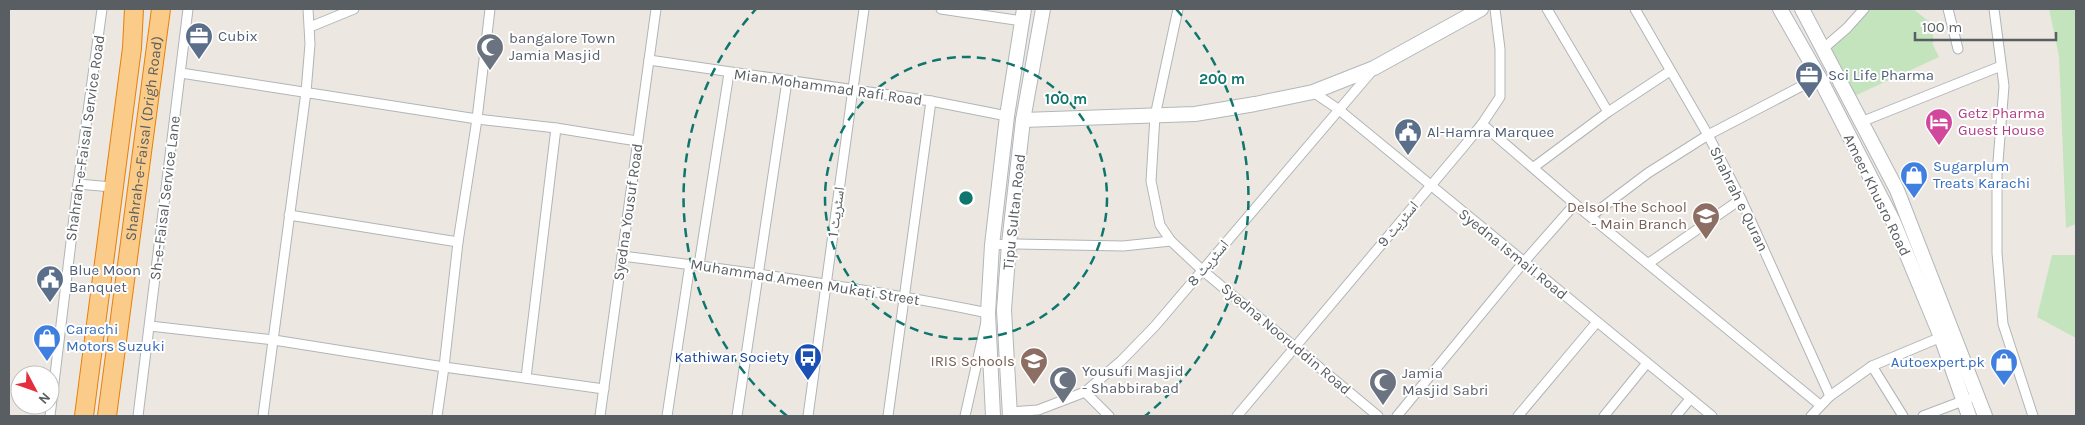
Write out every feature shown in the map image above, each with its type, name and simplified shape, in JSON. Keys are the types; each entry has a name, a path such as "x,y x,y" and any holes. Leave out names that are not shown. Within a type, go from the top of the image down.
{"highway":[{"name":"Shahrah-e-Faisal (Drigh Road)","path":"84,416 112,187 132,48 134,9"},
{"name":"Shahrah-e-Faisal (Drigh Road)","path":"107,416 161,9"}],"main road":[{"name":"Tipu Sultan Road","path":"1010,414 1004,310 1009,244 1023,120 1043,9"},
{"path":"1023,120 1195,114 1313,92 1374,68 1481,9"},
{"name":"Ameer Khusro Road","path":"1780,9 1819,77 1893,221 1978,396 1985,416"},
{"name":"Ameer Khusro Road","path":"1802,9 1897,190 1947,335 1963,400 1969,416"},
{"path":"1023,15 1040,25"},
{"name":"Tipu Sultan Road","path":"993,416 988,313 992,245 1007,116 1023,15"},
{"path":"988,313 1004,310"}],"street":[{"name":"Shahrah-e-Faisal Service Road","path":"50,416 78,184 102,9"},
{"name":"Sh-e-Faisal Service Lane","path":"138,416 188,9"},
{"path":"263,416 306,92 310,44 308,9"},
{"path":"310,27 354,9"},
{"path":"437,416 458,242 477,120 490,9"},
{"name":"Syedna Yousuf Road","path":"600,416 656,9"},
{"name":"اسٹریٹ 1","path":"808,416 864,9"},
{"path":"941,9 1023,15"},
{"name":"Syedna Nooruddin Road","path":"1178,9 1155,116 1151,181 1160,225 1171,241 1202,270 1378,416"},
{"name":"اسٹریٹ 9","path":"1237,416 1482,124 1500,97 1500,49 1495,9"},
{"path":"1547,9 1608,112"},
{"name":"Shahrah e Quran","path":"1634,9 1708,135 1741,198 1830,396"},
{"path":"1824,48 1847,28 1864,9"},
{"path":"1948,9 1958,48"},
{"path":"1994,9 2004,86 1998,174 1997,253 2003,324 2033,416"},
{"name":"Mian Mohammad Rafi Road","path":"649,60 931,101 1007,116"},
{"path":"1861,122 2001,66"},
{"name":"اسٹریٹ 8","path":"1010,414 1038,410 1085,392 1121,361 1155,326 1374,68"},
{"path":"1534,167 1608,112 1670,71"},
{"path":"180,73 477,120 556,128 638,141"},
{"path":"667,416 729,73"},
{"path":"1591,216 1648,174 1708,135 1819,77"},
{"path":"737,416 787,81"},
{"name":"Syedna Ismail Road","path":"1313,92 1338,109 1523,263 1712,416"},
{"path":"888,416 906,296 931,101"},
{"path":"1482,124 1575,204 1820,405"},
{"path":"526,378 556,128"},
{"path":"78,184 112,187"},
{"path":"1649,263 1741,198"},
{"path":"1397,416 1523,263 1575,204"},
{"path":"289,215 458,242"},
{"path":"992,245 1123,246 1171,241"},
{"name":"Muhammad Ameen Mukati Street","path":"622,256 758,272 906,296 988,313"},
{"path":"965,416 988,313"},
{"path":"1518,416 1597,322"},
{"path":"150,326 274,340 444,367 604,389"},
{"path":"1811,416 1830,396 1872,366 1947,335"},
{"path":"1604,416 1647,363"},
{"path":"1872,366 1902,416"},
{"path":"1085,392 1109,416"},
{"path":"1923,416 1978,396"},
{"path":"1676,416 1690,399"}],"green space":[{"path":"1864,9 1913,9 1931,23 1934,42 1932,43 1939,57 1848,99 1824,48"},
{"path":"2049,9 2076,9 2076,224 2066,228 2059,56"},
{"path":"2052,255 2076,255 2076,338 2037,317"}],"place":[{"name":"Cubix","path":"199,60"},
{"name":"bangalore Town Jamia Masjid","path":"490,71"},
{"name":"Sci Life Pharma","path":"1809,99"},
{"name":"Getz Pharma Guest House","path":"1939,146"},
{"name":"Al-Hamra Marquee","path":"1408,156"},
{"name":"Sugarplum Treats Karachi","path":"1914,199"},
{"name":"Delsol The School - Main Branch","path":"1706,240"},
{"name":"Blue Moon Banquet","path":"50,303"},
{"name":"Carachi Motors Suzuki","path":"47,362"},
{"name":"Kathiwar Society","path":"808,381"},
{"name":"IRIS Schools","path":"1034,385"},
{"name":"Autoexpert.pk","path":"2004,386"},
{"name":"Yousufi Masjid - Shabbirabad","path":"1063,404"},
{"name":"Jamia Masjid Sabri","path":"1383,406"}]}
